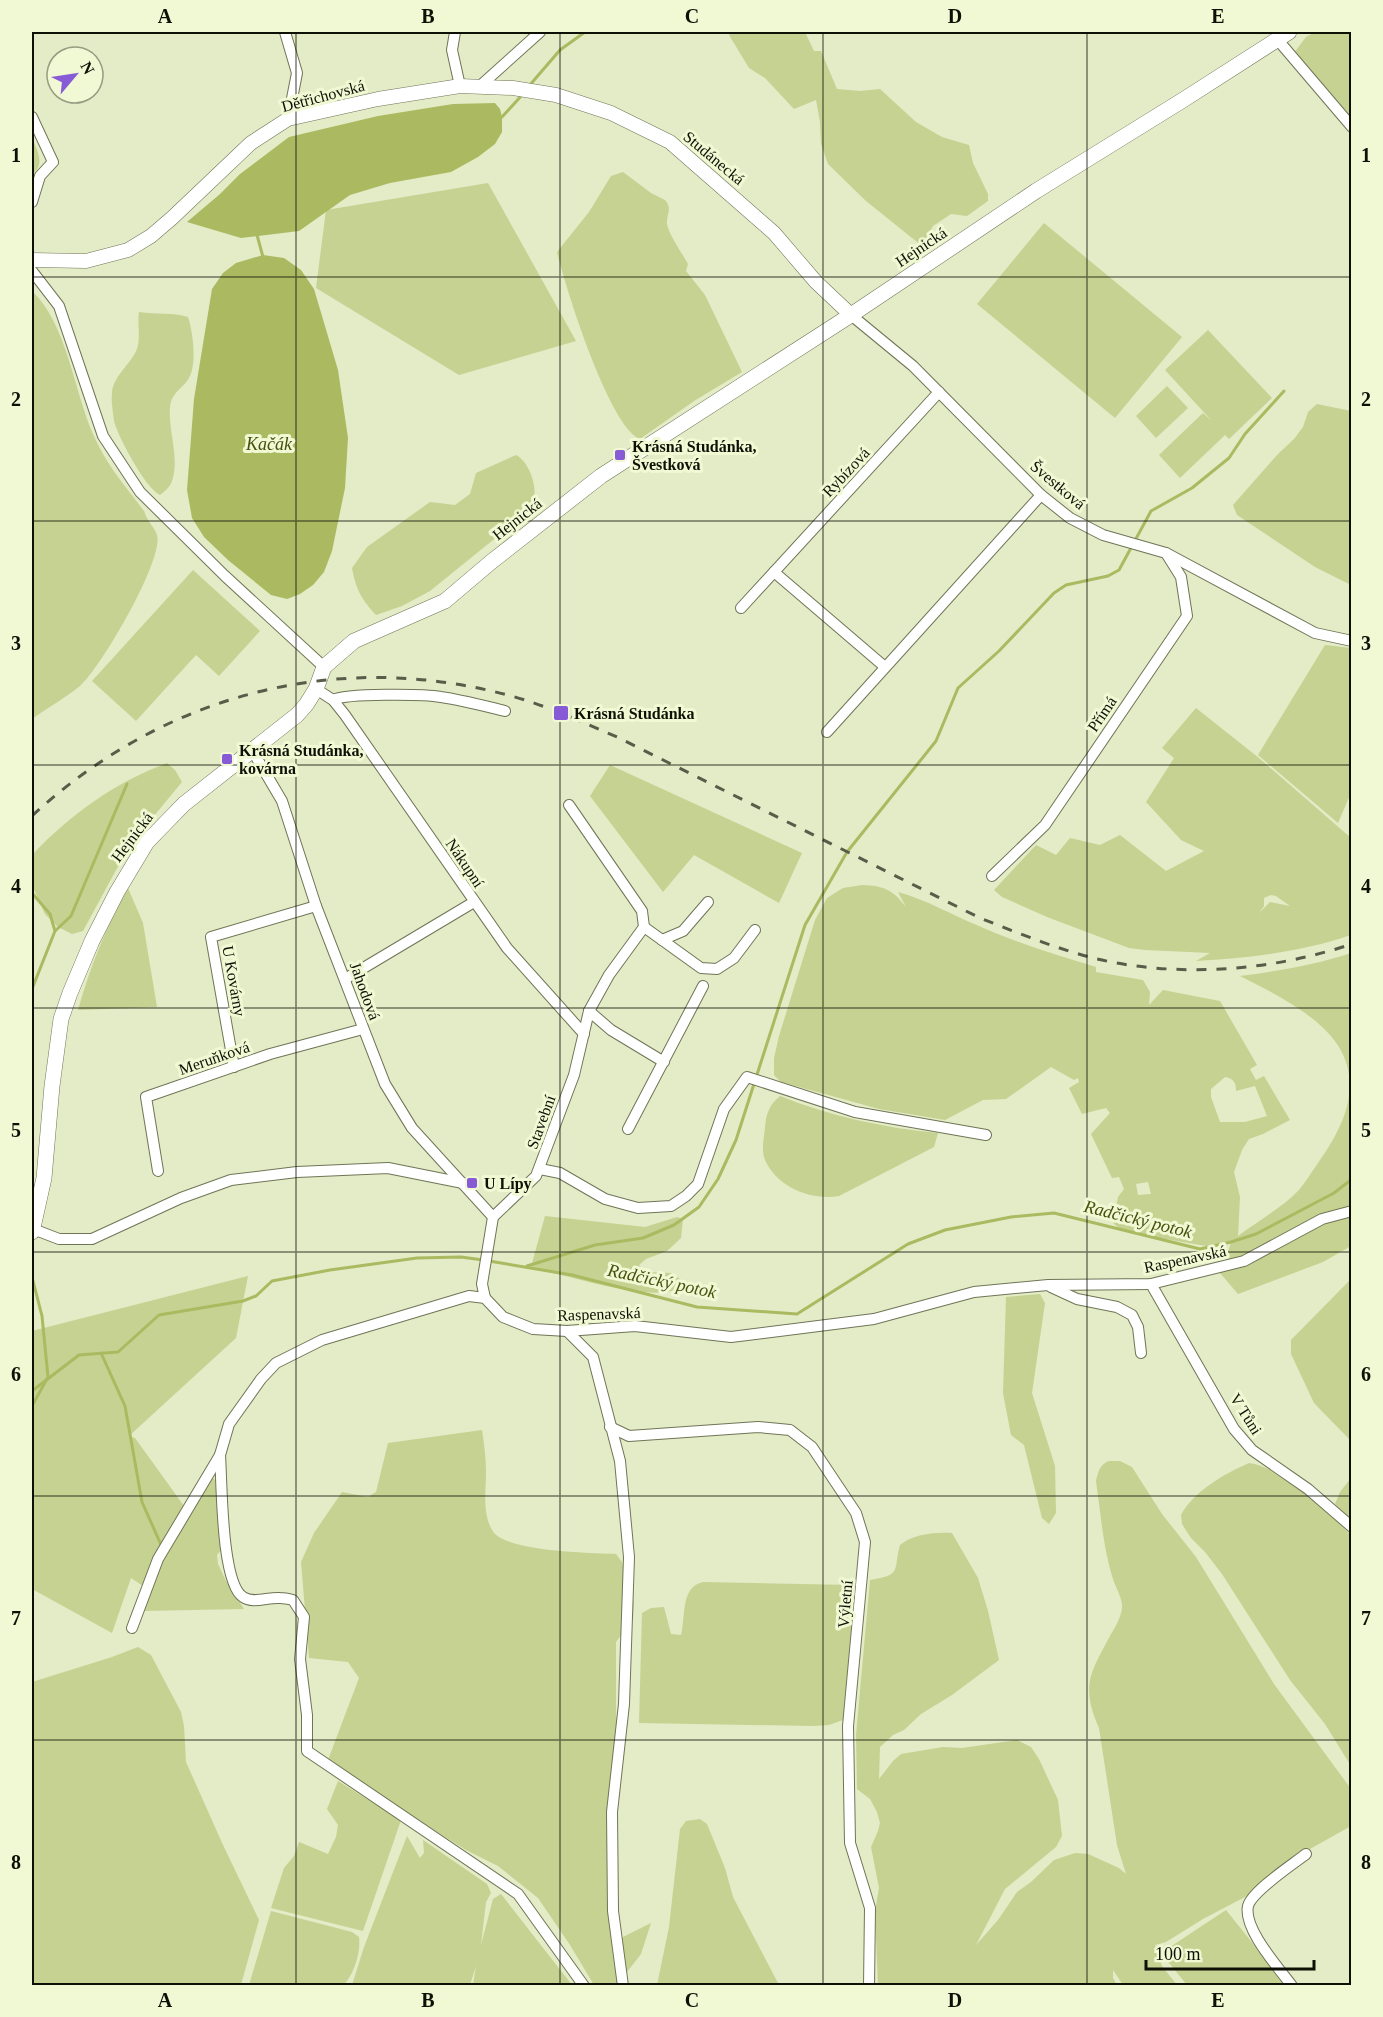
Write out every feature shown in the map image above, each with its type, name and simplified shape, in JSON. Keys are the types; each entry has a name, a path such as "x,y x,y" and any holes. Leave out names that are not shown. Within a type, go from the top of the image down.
{"main road":[{"name":"Hejnická","path":"32,1231 44,1178 52,1086 62,1019 70,993 92,941 117,892 147,842 184,804 297,715 316,689 324,667 354,641 445,601 601,476 852,315 1036,191 1283,35"}],"street":[{"path":"285,32 297,73 288,119"},
{"path":"455,32 452,50 460,86"},
{"path":"480,86 540,32"},
{"path":"1283,35 1352,127"},
{"name":"Dětřichovská","path":"32,260 86,261 128,250 151,236 172,218 251,143 288,119 378,99 460,86 480,86"},
{"name":"Studánecká","path":"480,86 513,88 556,95 611,113 670,142 774,233 816,282 852,315"},
{"path":"32,117 53,162 40,176 32,202"},
{"path":"32,271 59,306 104,436 140,492 225,576 324,667"},
{"name":"Švestková","path":"852,315 912,366 1041,495 1070,518 1103,535 1166,553 1315,633 1352,641"},
{"name":"Rybízová","path":"741,608 939,392"},
{"path":"827,732 1041,495"},
{"name":"Přímá","path":"992,876 1045,825 1187,616 1181,578 1166,553"},
{"path":"774,572 885,667"},
{"name":"Nákupní","path":"316,689 333,700 345,715 507,948 584,1034"},
{"path":"333,700 339,697 363,695 438,696 505,711"},
{"name":"Jahodová","path":"252,750 282,801 316,906 385,1084 412,1128 493,1217"},
{"path":"569,805 642,911 644,927 701,968 717,969 734,958 756,930"},
{"path":"345,979 474,902"},
{"path":"662,940 683,931 708,902"},
{"name":"U Kovárny","path":"234,1067 211,938 316,906"},
{"name":"Stavební","path":"493,1217 536,1176 574,1075 589,1011 609,975 644,927"},
{"path":"628,1130 703,986"},
{"path":"589,1011 611,1030 664,1062"},
{"name":"Meruňková","path":"158,1171 146,1097 270,1054 363,1029"},
{"path":"540,1168 560,1173 605,1199 638,1208 671,1206 698,1184 724,1109 747,1077 855,1112 986,1135"},
{"path":"32,1231 59,1239 92,1239 181,1198 231,1180 297,1172 388,1168 463,1183"},
{"name":"Raspenavská","path":"485,1298 503,1317 533,1329 567,1331 635,1326 731,1337 874,1319 974,1292 1048,1285 1151,1284 1244,1261 1322,1219 1352,1211"},
{"path":"132,1628 158,1559 220,1455 229,1424 261,1379 276,1363 322,1340 469,1296 485,1298 482,1284 493,1217"},
{"name":"V Tůni","path":"1151,1284 1234,1429 1252,1450 1308,1489 1352,1527"},
{"path":"1048,1285 1077,1299 1117,1307 1132,1315 1138,1327 1141,1353"},
{"path":"567,1331 593,1357 620,1461 629,1557 624,1704 612,1812 613,1911 623,1986"},
{"name":"Výletní","path":"610,1427 629,1436 758,1427 790,1430 812,1447 856,1514 865,1542 848,1726 850,1843 870,1908 869,1986"},
{"path":"220,1455 227,1563 234,1586 242,1596 252,1600 278,1597 293,1600 304,1617 300,1659 307,1715 307,1751 518,1894 584,1986"},
{"path":"1292,1986 1264,1948 1249,1921 1248,1905 1261,1888 1306,1854"}],"shaded area":[{"path":"731,32 805,32 814,51 821,51 837,89 860,91 880,89 916,122 942,137 969,145 973,163 988,194 988,201 967,216 951,214 933,226 922,246 866,201 828,164 821,144 816,100 794,109 765,78 749,68 729,35"},
{"path":"1315,32 1351,32 1351,117 1294,53 1306,37"},
{"path":"32,138 38,152 39,166 32,174"},
{"path":"623,172 667,203 668,228 688,264 686,271 705,295 742,372 694,401 640,439 628,429 602,384 569,294 557,252 589,212 611,176"},
{"path":"488,183 576,341 459,375 316,288 326,210"},
{"path":"1044,223 1182,337 1115,418 977,304"},
{"path":"32,291 54,321 62,339 86,417 98,445 155,530 157,548 129,613 90,674 81,685 32,719"},
{"path":"139,312 188,317 193,340 190,375 174,395 170,407 174,472 170,485 160,495 147,483 133,462 114,421 113,387 137,349"},
{"path":"1208,330 1272,398 1229,439 1225,435 1180,478 1159,455 1203,413 1212,421 1165,370"},
{"path":"1167,386 1188,408 1156,438 1136,416"},
{"path":"1317,404 1351,411 1351,585 1315,567 1237,515 1233,505 1294,439 1303,427 1308,412"},
{"path":"516,455 528,467 535,492 532,504 525,514 430,591 402,606 376,615 360,593 352,568 367,547 430,502 455,505 470,494 476,473"},
{"path":"193,570 260,631 219,676 196,655 136,721 92,681"},
{"path":"1325,645 1351,648 1351,793 1338,823 1258,755"},
{"path":"1196,708 1259,758 1351,838 1351,935 1313,946 1275,953 1196,961 1210,953 1129,948 1047,917 1002,897 994,890 1036,845 1056,855 1070,838 1100,845 1120,835 1166,871 1204,851 1181,840 1146,802 1174,758 1162,748","holes":["1271,895 1290,906 1270,902 1259,913 1264,906 1264,898"]},
{"path":"167,763 175,770 182,782 129,846 83,931 72,934 58,927 45,914 32,885 32,855 62,826 94,801 129,780"},
{"path":"610,765 802,853 779,903 694,855 663,892 590,796"},
{"path":"862,885 876,886 892,892 906,907 898,892 909,895 1008,938 1096,967 1096,972 1143,980 1150,992 1149,1005 1163,990 1220,1001 1257,1065 1250,1069 1256,1080 1264,1076 1290,1120 1249,1139 1242,1150 1234,1172 1240,1197 1238,1236 1284,1203 1302,1186 1334,1138 1347,1107 1350,1092 1345,1060 1328,1033 1292,1004 1240,976 1296,967 1351,953 1351,1246 1323,1262 1238,1294 1220,1273 1231,1243 1206,1246 1130,1233 1120,1229 1113,1223 1118,1197 1124,1189 1119,1177 1112,1178 1091,1134 1110,1113 1106,1108 1082,1114 1069,1088 1079,1082 1078,1078 1074,1080 1051,1067 1006,1099 983,1100 945,1120 879,1109 781,1082 774,1075 774,1058 815,920 827,898 843,888","holes":["1225,1077 1234,1081 1236,1091 1255,1086 1267,1116 1245,1122 1220,1122 1211,1097 1211,1089","1148,1182 1151,1194 1138,1195 1136,1184"]},
{"path":"128,888 143,923 157,1007 78,1010 99,948"},
{"path":"780,1096 818,1110 858,1120 938,1133 934,1147 839,1196 806,1194 786,1185 770,1170 765,1160 763,1144 767,1114"},
{"path":"545,1216 645,1227 677,1217 683,1219 681,1238 667,1251 646,1259 639,1265 645,1272 671,1273 680,1279 677,1289 664,1292 627,1290 531,1267"},
{"path":"248,1276 236,1338 129,1436 135,1438 184,1506 143,1586 131,1578 112,1633 32,1589 32,1331"},
{"path":"1351,1279 1351,1441 1314,1403 1291,1354 1291,1340"},
{"path":"1040,1294 1045,1303 1032,1393 1055,1466 1056,1513 1049,1524 1042,1518 1024,1445 1011,1435 1003,1393 1006,1297"},
{"path":"482,1430 486,1467 486,1509 492,1530 513,1543 530,1547 569,1552 616,1554 622,1562 627,1585 634,1602 633,1619 616,1642 616,1714 620,1756 616,1827 619,1939 651,1923 641,1954 627,1972 625,1985 594,1985 538,1898 498,1866 466,1850 328,1760 359,1678 348,1662 309,1658 301,1562 314,1533 342,1492 368,1497 376,1492 388,1443"},
{"path":"1109,1461 1120,1461 1132,1467 1162,1514 1196,1557 1274,1684 1351,1789 1351,1826 1301,1854 1245,1897 1166,1942 1155,1945 1162,1966 1177,1985 1123,1985 1113,1970 1113,1978 1117,1985 878,1985 875,1912 879,1888 871,1847 880,1823 870,1799 857,1789 856,1735 870,1580 888,1576 895,1570 900,1545 911,1538 932,1533 952,1533 978,1578 999,1660 952,1695 921,1714 904,1730 893,1735 880,1747 879,1779 901,1754 943,1747 962,1748 1017,1740 1031,1747 1058,1800 1062,1836 1056,1847 1005,1889 976,1945 998,1920 1017,1892 1054,1860 1075,1853 1088,1854 1119,1868 1126,1874 1117,1845 1099,1728 1093,1713 1089,1689 1093,1669 1121,1615 1122,1608 1121,1598 1107,1557 1096,1481 1101,1466"},
{"path":"1249,1463 1262,1466 1290,1481 1351,1535 1351,1766 1325,1724 1290,1680 1222,1574 1182,1524 1181,1515 1194,1498 1220,1478"},
{"path":"212,1478 218,1481 221,1550 217,1555 218,1564 244,1609 142,1611 164,1557"},
{"path":"1351,1478 1351,1520 1335,1504 1340,1492"},
{"path":"703,1582 852,1585 855,1588 843,1720 829,1725 813,1726 639,1723 642,1613 651,1608 664,1607 671,1634 681,1635 687,1596 696,1585"},
{"path":"138,1647 151,1655 181,1712 186,1762 259,1920 241,1985 32,1985 32,1682"},
{"path":"338,1781 401,1820 363,1931 271,1908 284,1868 294,1856 299,1842 328,1854 336,1837 338,1825 327,1809"},
{"path":"700,1819 707,1824 725,1868 733,1897 779,1985 657,1985 669,1927 680,1829 686,1821"},
{"path":"407,1836 420,1858 424,1853 423,1840 487,1884 491,1893 486,1902 481,1945 493,1899 501,1894 572,1985 473,1985 476,1966 470,1985 352,1985 364,1947"},
{"path":"1226,1910 1286,1985 1187,1985 1161,1953"},
{"path":"271,1911 352,1932 359,1937 356,1962 344,1985 249,1985"}],"water":[{"path":"495,103 502,117 502,132 495,144 478,157 451,172 390,183 350,195 299,231 241,238 187,222 240,174 289,137 378,116 453,104"},
{"name":"Kačák","path":"263,255 284,258 301,270 314,289 338,370 348,438 345,488 332,551 324,572 313,585 287,599 271,595 204,537 192,518 187,490 194,399 212,289 223,273 236,263"}],"waterway":[{"path":"529,86 560,50 585,32"},
{"path":"498,119 523,94"},
{"path":"257,235 263,257"},
{"path":"527,1266 595,1245 643,1238 674,1225 699,1207 718,1179 736,1140 805,925 847,852 936,741 958,688 999,651 1054,593 1066,585 1108,576 1119,570 1151,511 1192,488 1229,458 1245,434 1284,391"},
{"path":"32,989 55,931 71,916 127,784"},
{"path":"32,893 50,914 55,931"},
{"name":"Radčický potok","path":"489,1261 572,1275 697,1307 797,1314 908,1244 945,1230 1011,1217 1054,1213 1200,1249 1256,1234 1334,1193 1352,1179"},
{"name":"Radčický potok","path":"32,1391 79,1355 118,1352 159,1315 243,1301 256,1296 272,1281 417,1258 461,1257 483,1260"},
{"path":"32,1277 42,1316 48,1377 32,1406"},
{"path":"101,1353 125,1406 142,1502 162,1547"}],"railway":[{"path":"32,816 85,773 141,738 200,710 262,691 326,680 392,678 458,684 525,700 617,737 980,918 1082,955 1128,965 1193,970 1225,969 1290,960 1352,944"}],"place":[{"name":"Krásná Studánka, Švestková","path":"620,455"},
{"name":"Krásná Studánka","path":"561,713"},
{"name":"Krásná Studánka, kovárna","path":"227,759"},
{"name":"U Lípy","path":"472,1183"}]}
